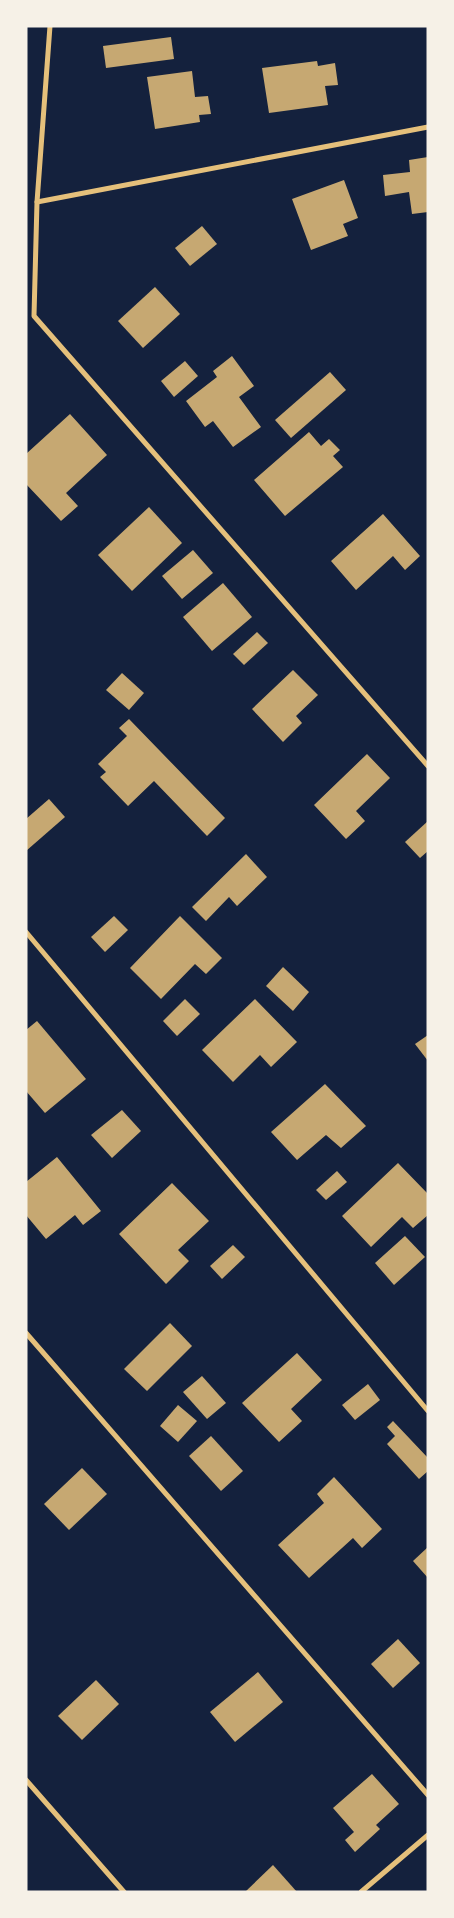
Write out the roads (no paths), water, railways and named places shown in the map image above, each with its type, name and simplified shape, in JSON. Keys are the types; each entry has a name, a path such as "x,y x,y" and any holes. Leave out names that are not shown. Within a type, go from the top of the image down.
{"street":[{"path":"50,26 38,202 34,316 428,766"},
{"path":"38,202 428,127"},
{"path":"26,932 428,1411"},
{"path":"26,1333 428,1795"},
{"path":"26,1780 124,1892"},
{"path":"361,1892 428,1835"}]}
